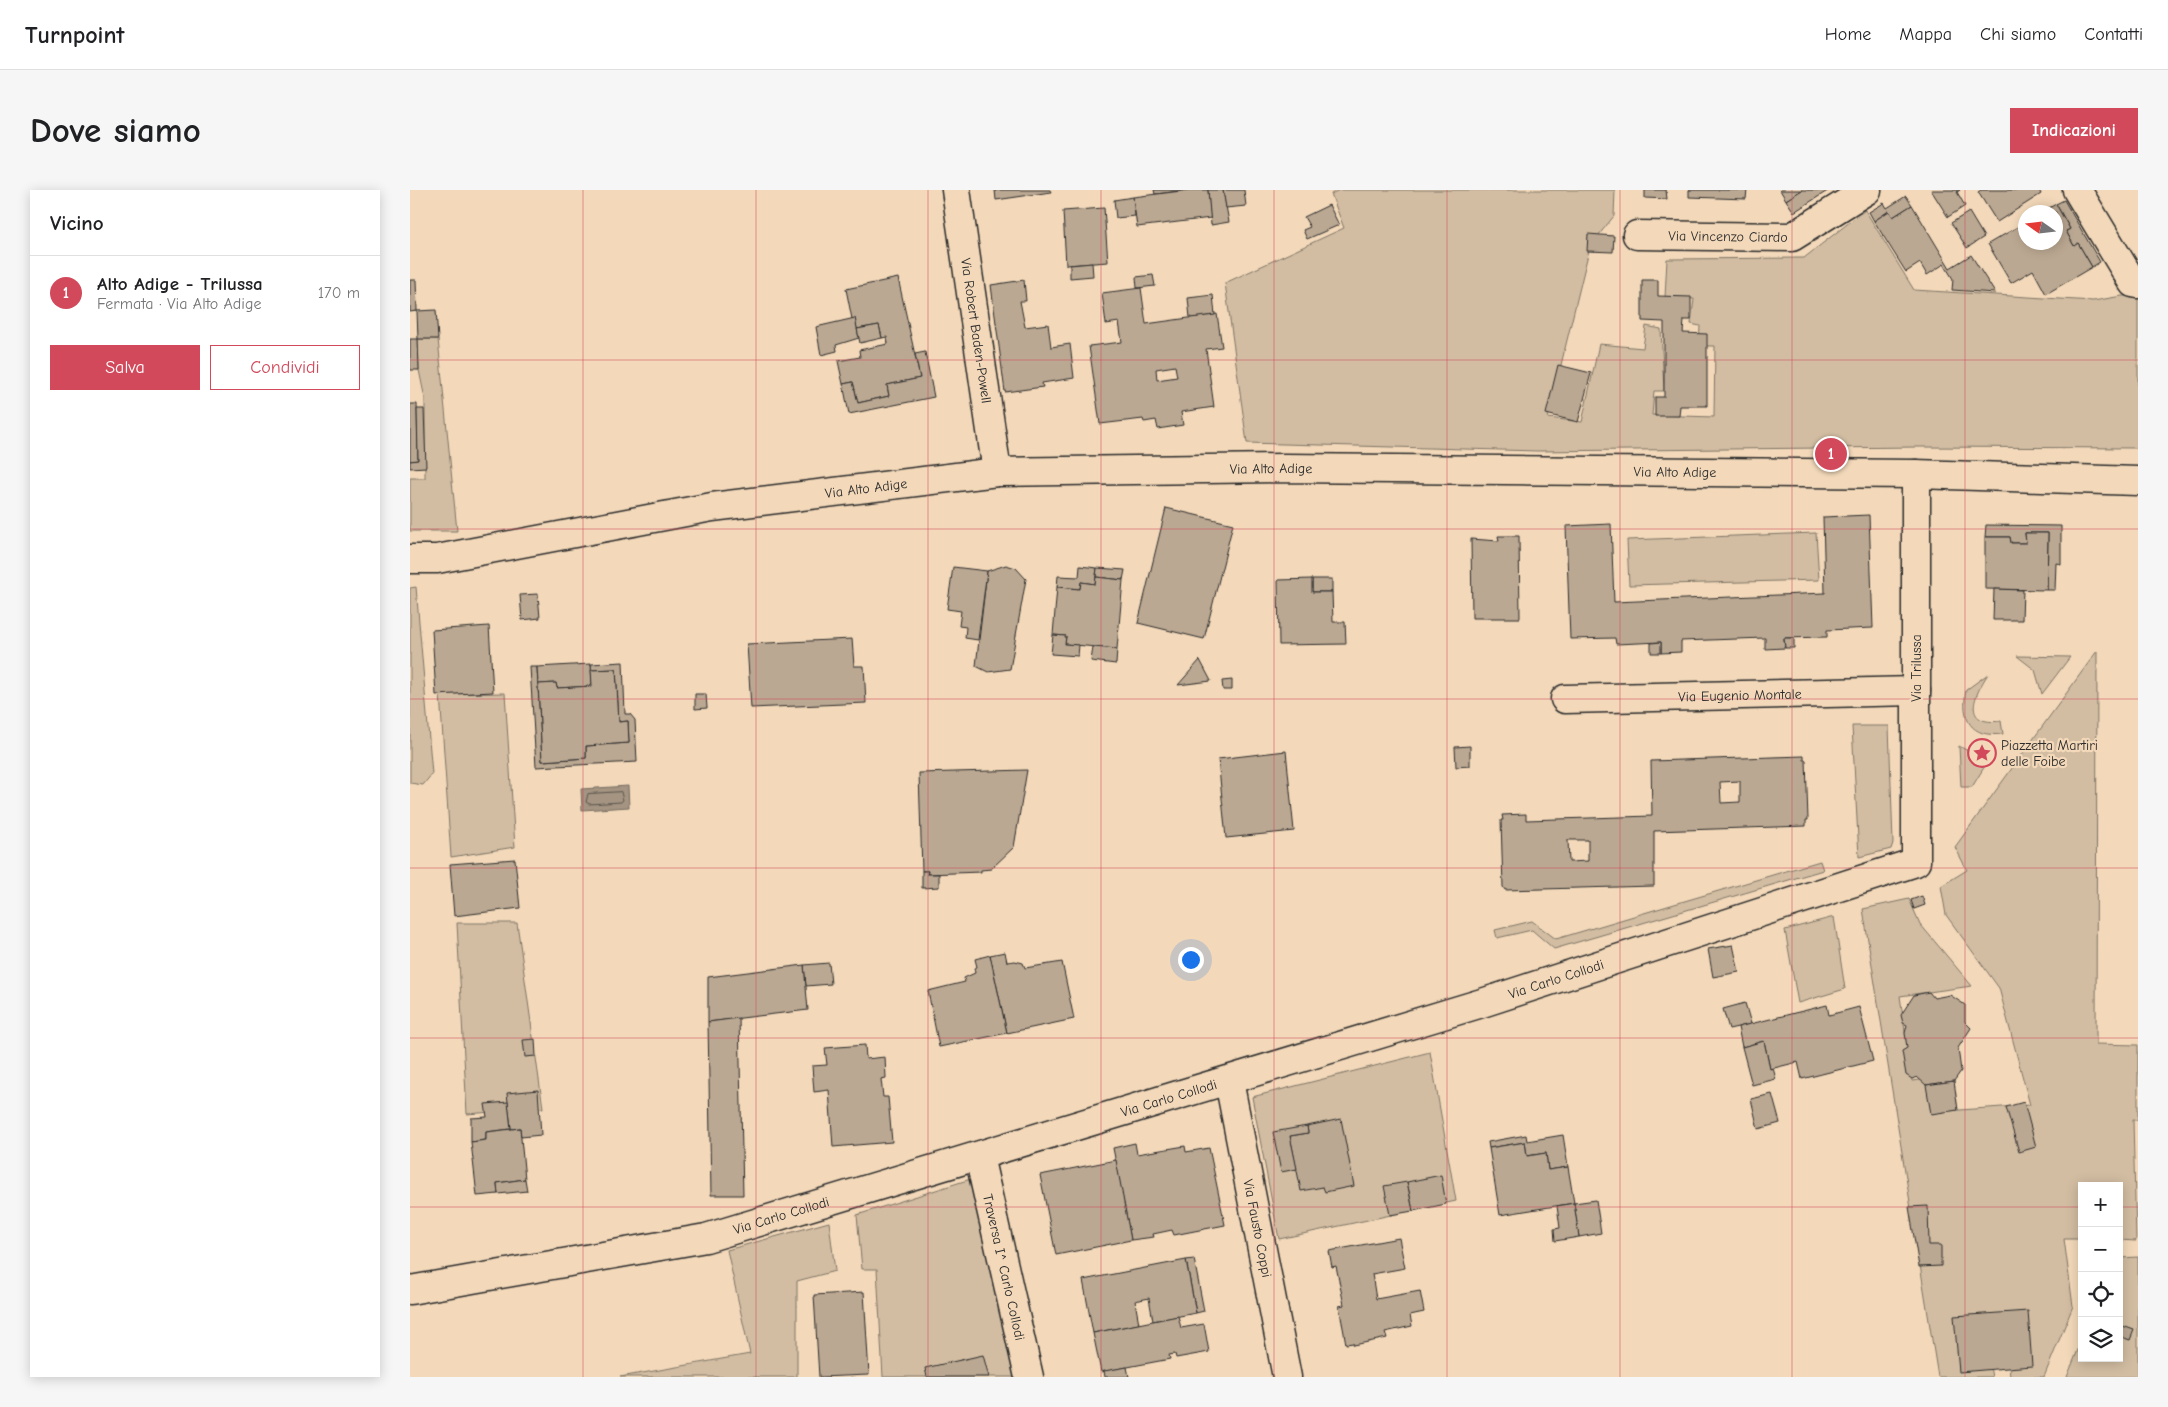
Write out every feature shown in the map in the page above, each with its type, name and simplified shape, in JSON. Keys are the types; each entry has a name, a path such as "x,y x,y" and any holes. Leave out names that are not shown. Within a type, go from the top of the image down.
{"street":[{"name":"Via Robert Baden-Powell","path":"956,190 997,472"},
{"name":"Via Vincenzo Ciardo","path":"1637,235 1792,237 1867,190"},
{"path":"2077,190 2133,283 2138,284"},
{"name":"Via Alto Adige","path":"410,558 437,559 712,507 997,472 1284,468 1916,474 2138,481"},
{"name":"Via Trilussa","path":"1916,474 1916,862"},
{"name":"Via Eugenio Montale","path":"1565,699 1916,691"},
{"name":"Via Carlo Collodi","path":"410,1290 706,1238 1482,1003 1916,862"},
{"name":"Via Fausto Coppi","path":"1229,1080 1287,1377"},
{"name":"Traversa I^ Carlo Collodi","path":"979,1156 1030,1377"}],"shaded area":[{"path":"1339,190 1615,190 1614,216 1590,246 1548,418 1582,422 1599,344 1643,348 1646,326 1661,329 1664,391 1654,391 1652,415 1714,417 1715,346 1699,346 1700,326 1691,324 1694,299 1665,297 1667,259 1804,258 1865,210 1914,290 2093,301 2122,296 2138,296 2138,448 1919,447 1537,451 1247,443 1225,283 1344,228 1331,194"},
{"path":"418,339 438,339 457,531 410,531 410,478 425,478 425,399 419,370"},
{"path":"1816,533 1819,580 1629,585 1627,540"},
{"path":"416,587 432,774 423,785 410,783 410,588"},
{"path":"2097,651 2096,1044 2138,1045 2138,1120 2133,1120 2136,1241 2123,1240 2123,1182 2078,1182 2078,1239 2064,1239 2073,1306 2044,1377 2010,1377 2009,1366 1990,1367 1992,1377 1938,1377 1863,909 1909,899 1920,924 1972,986 1900,996 1912,1081 1928,1079 1932,1112 2030,1105 1999,988 1946,915 1941,886 1967,870 1955,847"},
{"path":"2017,656 2070,657 2042,694 2035,670"},
{"path":"1988,674 1975,699 1974,707 1980,719 2001,721 2003,734 1983,733 1975,729 1970,724 1965,710 1966,690"},
{"path":"505,693 515,847 451,857 440,694"},
{"path":"1852,726 1889,726 1893,843 1891,849 1859,857"},
{"path":"1959,746 1968,751 1991,756 1972,787 1961,787"},
{"path":"1820,861 1823,870 1554,949 1532,930 1497,938 1495,930 1532,921 1556,939"},
{"path":"1834,917 1845,989 1798,1003 1785,930"},
{"path":"457,923 517,923 543,1108 467,1114"},
{"path":"1430,1052 1456,1201 1279,1239 1252,1097"},
{"path":"977,1177 1014,1377 883,1377 877,1269 862,1269 857,1215"},
{"path":"829,1222 835,1271 797,1281 797,1377 620,1377 750,1354 727,1250"},
{"path":"2138,1257 2138,1377 2067,1377 2078,1350 2078,1362 2123,1362 2123,1258"}],"water":[{"path":"628,786 629,807 582,810 581,789"}],"building":[{"path":"995,190 1050,190 1051,192 996,200"},
{"path":"1154,190 1189,190 1155,194"},
{"path":"1189,190 1208,190 1211,218 1137,227 1133,197"},
{"path":"1208,190 1223,190 1229,222 1211,225"},
{"path":"1223,190 1244,190 1246,206 1226,208"},
{"path":"1645,190 1666,190 1667,199 1645,198"},
{"path":"1689,190 1747,190 1746,199 1689,197"},
{"path":"1780,190 1802,190 1786,200"},
{"path":"1802,190 1829,190 1794,212 1786,200"},
{"path":"1931,190 1960,190 1957,192 1965,206 1948,217"},
{"path":"1981,190 2039,190 2041,194 2024,205 2018,205 2018,209 1997,222 1978,192"},
{"path":"1906,196 1912,205 1893,217 1889,211 1874,221 1869,212 1884,203 1887,208"},
{"path":"1133,197 1135,216 1116,218 1114,200"},
{"path":"2064,200 2100,262 2092,267 2078,243 2074,246 2066,231 2070,229 2063,216 2063,205 2056,204"},
{"path":"1329,205 1339,225 1307,239 1303,230 1310,227 1304,217"},
{"path":"1912,205 1950,268 1971,255 1995,293 1952,290 1953,279 1944,264 1927,275 1920,263 1906,272 1874,221 1889,211 1893,217"},
{"path":"1104,208 1108,262 1066,265 1063,211"},
{"path":"1969,212 1984,237 1967,248 1951,223"},
{"path":"2063,216 2070,229 2066,231 2074,246 2078,243 2092,267 2046,294 2033,270 2011,283 1988,244 2018,227 2018,250 2063,250"},
{"path":"1588,234 1614,236 1613,252 1587,251"},
{"path":"1092,263 1093,276 1070,278 1070,265"},
{"path":"1153,275 1155,286 1137,288 1136,277"},
{"path":"898,278 920,378 887,385 889,396 858,403 853,382 843,384 838,361 860,357 859,350 888,344 887,337 882,338 879,325 857,329 855,318 852,319 846,289"},
{"path":"410,280 416,280 417,311 410,312"},
{"path":"1024,280 1026,301 1020,301 1025,327 1048,324 1051,347 1070,344 1074,378 1042,383 1043,387 1005,392 991,285"},
{"path":"1642,280 1658,280 1658,296 1691,297 1691,320 1684,320 1683,333 1707,334 1707,406 1680,406 1679,416 1655,416 1655,397 1664,397 1664,322 1642,321"},
{"path":"1141,288 1146,324 1217,314 1222,347 1206,349 1214,407 1181,412 1183,425 1158,429 1156,420 1144,422 1143,419 1100,424 1089,346 1122,342 1119,322 1106,324 1102,293","holes":["1175,366 1177,377 1157,380 1156,369"]},
{"path":"1213,295 1215,315 1190,318 1188,298"},
{"path":"436,310 438,339 418,339 417,311"},
{"path":"855,318 859,338 836,345 837,351 821,355 816,327"},
{"path":"879,325 882,338 860,343 857,329"},
{"path":"410,339 418,339 419,370 410,370"},
{"path":"925,352 934,397 849,414 843,384 853,382 858,403 889,396 887,385 920,378 915,354"},
{"path":"1558,365 1591,373 1578,422 1546,414"},
{"path":"410,404 417,404 418,460 410,461"},
{"path":"417,409 424,409 426,467 410,468 410,461 418,460"},
{"path":"1166,508 1233,524 1204,639 1138,623"},
{"path":"1869,515 1873,628 1827,630 1827,637 1784,638 1785,648 1765,649 1765,638 1681,641 1681,652 1661,653 1661,642 1616,644 1615,638 1570,639 1566,526 1611,524 1614,602 1825,593 1823,517"},
{"path":"1986,525 2061,526 2061,564 2056,563 2055,590 2047,590 2048,533 2025,533 2026,543 2011,543 2010,537 1985,537"},
{"path":"2025,533 2048,533 2047,590 1985,589 1985,537 2010,537 2011,543 2026,543"},
{"path":"1498,536 1519,536 1520,618 1472,618 1471,539 1499,541"},
{"path":"1006,565 1016,568 1026,579 1010,669 988,672 976,666 987,571"},
{"path":"1080,566 1097,568 1095,584 1081,582 1080,589 1057,587 1058,576 1079,577"},
{"path":"953,567 987,571 978,640 965,638 966,627 959,626 961,611 947,609"},
{"path":"1097,568 1125,570 1123,580 1096,577"},
{"path":"1096,577 1123,580 1117,649 1065,644 1066,636 1053,635 1057,587 1080,589 1081,582 1095,584"},
{"path":"1312,579 1332,579 1332,592 1312,592"},
{"path":"1312,579 1312,592 1332,592 1333,622 1345,622 1346,644 1279,645 1278,580"},
{"path":"1994,589 2023,590 2022,620 1993,620"},
{"path":"538,594 540,618 522,620 520,595"},
{"path":"489,626 493,692 436,695 432,630"},
{"path":"1053,635 1066,636 1065,644 1079,645 1078,656 1051,654"},
{"path":"1784,638 1794,638 1794,648 1785,648"},
{"path":"852,639 854,666 864,666 866,703 751,708 747,644"},
{"path":"1661,642 1661,653 1651,653 1651,643"},
{"path":"1093,647 1117,649 1116,664 1091,661"},
{"path":"1200,660 1211,681 1178,685"},
{"path":"623,662 625,714 630,714 635,720 637,762 536,767 530,667 537,667 542,761 586,758 586,746 629,743 628,721 619,722 616,669 591,670 591,664"},
{"path":"591,664 592,686 557,688 556,683 538,684 537,667"},
{"path":"616,669 619,722 628,721 629,743 586,746 586,758 542,761 538,684 556,683 557,688 592,686 591,670"},
{"path":"1232,680 1232,690 1223,690 1222,681"},
{"path":"695,694 706,694 707,708 695,709"},
{"path":"1470,746 1470,766 1456,767 1455,747"},
{"path":"1286,751 1294,831 1226,838 1218,759"},
{"path":"1804,756 1804,760 1806,760 1808,820 1806,820 1806,826 1654,831 1654,886 1505,890 1503,887 1502,815 1526,814 1526,820 1652,816 1651,761","holes":["1740,781 1740,802 1721,803 1720,782","1568,840 1588,840 1588,861 1569,862"]},
{"path":"1027,770 1014,847 991,869 981,870 981,872 927,874 928,871 922,871 919,773"},
{"path":"515,859 520,908 454,916 450,864"},
{"path":"922,871 928,871 927,874 939,874 939,887 922,888"},
{"path":"1922,896 1925,905 1914,909 1911,900"},
{"path":"1733,945 1739,972 1713,977 1708,949"},
{"path":"1005,952 1007,962 1023,963 1025,968 1062,962 1074,1019 1007,1033 990,955"},
{"path":"990,955 1007,1033 939,1047 928,991 965,982 964,978 975,973 974,968 977,967 975,959"},
{"path":"829,963 831,984 806,986 804,965"},
{"path":"804,965 808,1010 708,1022 708,977"},
{"path":"1929,992 1934,998 1950,995 1965,1005 1965,1022 1971,1028 1958,1048 1961,1071 1954,1081 1926,1085 1917,1077 1912,1079 1906,1075 1902,1051 1907,1048 1905,1033 1907,1025 1903,1023 1901,1015 1914,995"},
{"path":"1745,1003 1751,1024 1729,1029 1723,1009"},
{"path":"1827,1005 1829,1015 1859,1007 1873,1061 1802,1079 1798,1062 1770,1069 1764,1041 1742,1047 1738,1027"},
{"path":"739,1018 743,1195 711,1195 708,1022"},
{"path":"535,1039 536,1056 525,1057 523,1040"},
{"path":"1764,1041 1770,1069 1773,1068 1776,1079 1752,1085 1742,1047"},
{"path":"865,1045 866,1059 885,1057 886,1078 881,1079 883,1097 888,1097 892,1142 833,1147 829,1090 814,1092 812,1066 827,1065 825,1048"},
{"path":"1954,1081 1958,1110 1931,1114 1926,1085"},
{"path":"538,1090 541,1135 521,1137 520,1128 511,1129 507,1093"},
{"path":"1772,1094 1780,1123 1758,1129 1751,1099"},
{"path":"508,1102 511,1129 486,1132 486,1140 471,1142 471,1118 487,1117 485,1104"},
{"path":"2024,1102 2036,1147 2019,1152 2006,1107"},
{"path":"1341,1119 1354,1186 1325,1192 1323,1187 1301,1191 1290,1136 1308,1133 1307,1126"},
{"path":"1307,1126 1308,1133 1290,1136 1297,1169 1281,1172 1273,1132"},
{"path":"520,1128 525,1179 497,1183 498,1194 477,1196 471,1142 486,1140 486,1132"},
{"path":"1526,1135 1527,1141 1563,1135 1568,1167 1548,1170 1546,1153 1527,1156 1525,1142 1489,1148 1488,1142"},
{"path":"1525,1142 1527,1156 1546,1153 1548,1170 1568,1167 1574,1203 1500,1215 1489,1148"},
{"path":"1135,1143 1137,1154 1185,1146 1186,1152 1209,1148 1225,1225 1174,1235 1172,1230 1153,1234 1154,1237 1131,1240 1113,1148"},
{"path":"1116,1160 1131,1240 1056,1255 1040,1175"},
{"path":"1441,1175 1446,1204 1413,1211 1407,1182"},
{"path":"525,1179 527,1191 498,1194 497,1183"},
{"path":"1407,1182 1413,1211 1390,1215 1384,1186"},
{"path":"1596,1200 1601,1233 1579,1237 1574,1203"},
{"path":"1574,1203 1579,1237 1555,1241 1554,1229 1560,1228 1557,1206"},
{"path":"1928,1206 1929,1245 1941,1245 1941,1266 1919,1267 1909,1207"},
{"path":"1399,1238 1405,1268 1372,1274 1376,1299 1420,1291 1424,1312 1410,1315 1412,1326 1385,1332 1387,1338 1354,1345 1353,1343 1346,1344 1339,1306 1344,1305 1336,1266 1332,1267 1329,1251"},
{"path":"1194,1259 1204,1311 1196,1313 1186,1260"},
{"path":"1186,1260 1196,1313 1153,1321 1149,1298 1135,1301 1139,1324 1093,1333 1083,1280"},
{"path":"864,1292 869,1375 819,1377 814,1295"},
{"path":"2028,1311 2032,1366 1959,1372 1954,1316"},
{"path":"1178,1316 1181,1328 1204,1324 1209,1352 1176,1358 1175,1354 1169,1355 1170,1359 1101,1372 1093,1333"},
{"path":"2123,1326 2134,1330 2130,1340 2123,1337"},
{"path":"983,1355 989,1377 927,1377 925,1368"},
{"path":"1127,1367 1129,1377 1105,1377 1104,1371"}],"place":[{"name":"Alto Adige - Trilussa","path":"1831,454"},
{"name":"Piazzetta Martiri delle Foibe","path":"1982,753"}]}
